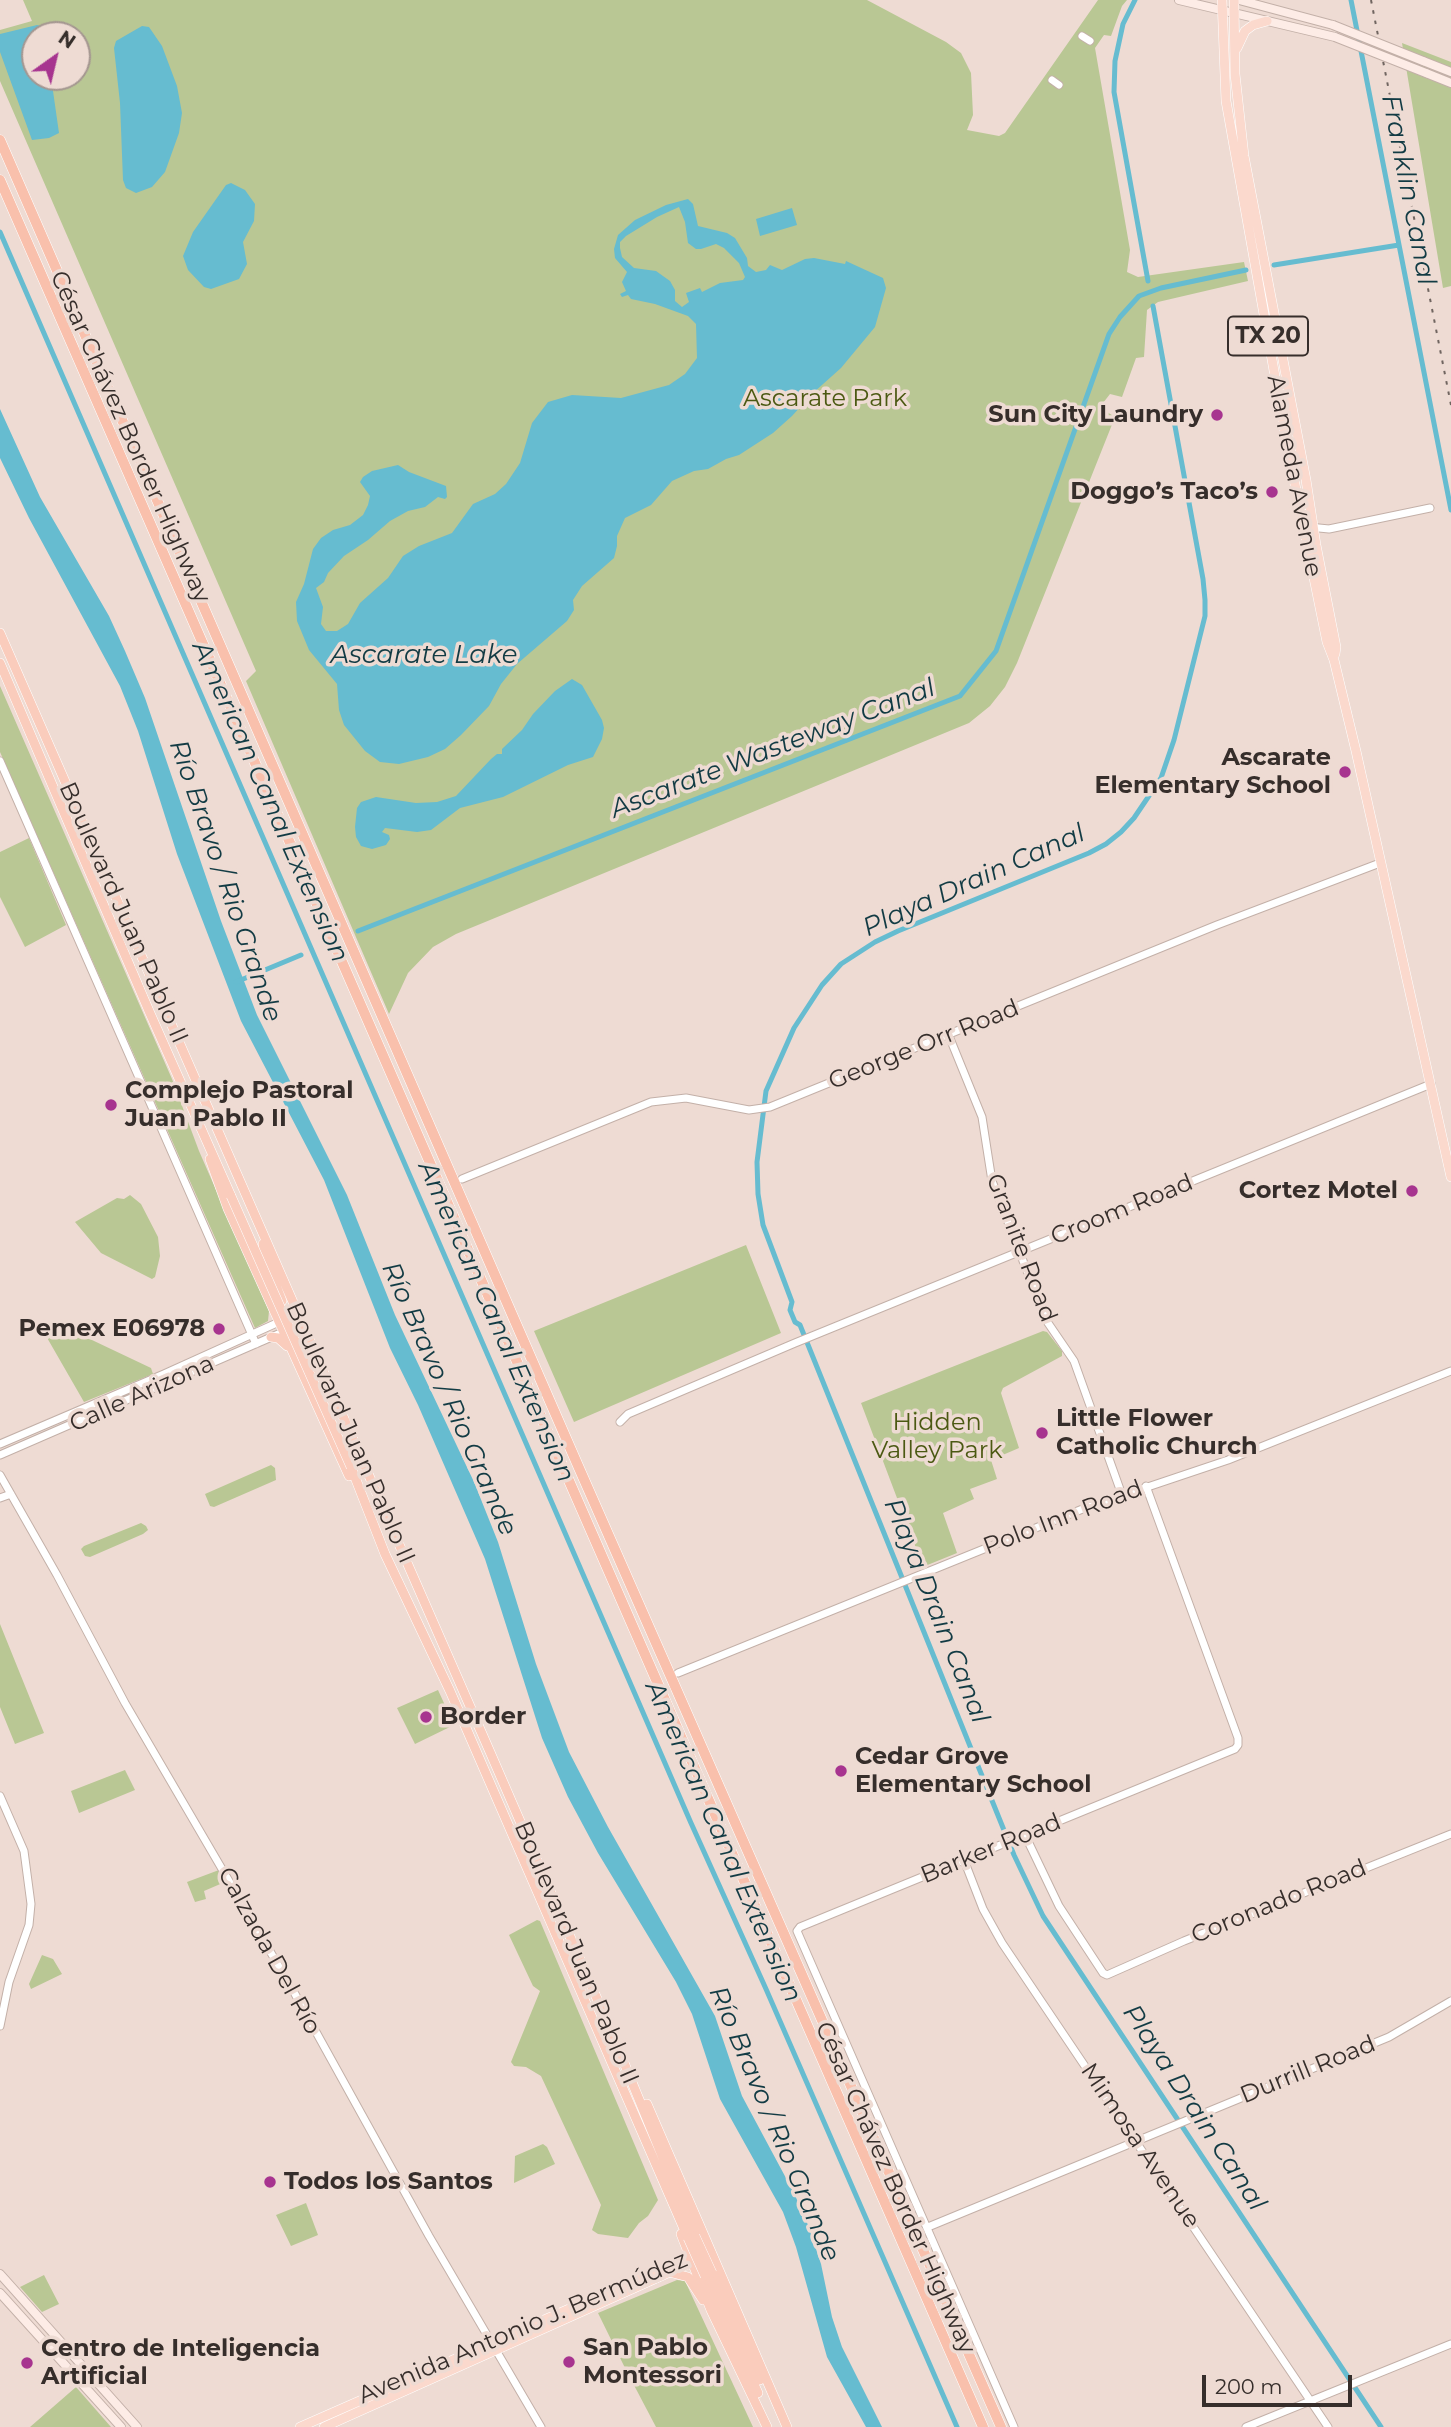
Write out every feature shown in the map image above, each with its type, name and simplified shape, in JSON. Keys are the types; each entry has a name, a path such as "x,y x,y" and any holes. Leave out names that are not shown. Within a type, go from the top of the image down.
{"highway":[{"name":"César Chávez Border Highway","path":"0,140 1001,2427"},
{"name":"César Chávez Border Highway","path":"0,180 983,2427"},
{"name":"Boulevard Juan Pablo II","path":"0,633 490,1752 648,2121 692,2236"},
{"name":"Boulevard Juan Pablo II","path":"0,663 203,1134 351,1467 385,1553 450,1691 642,2132 692,2236"},
{"path":"203,1134 219,1186 385,1553"},
{"path":"261,1230 265,1257 285,1309 283,1326"},
{"path":"270,1327 272,1307"},
{"path":"283,1326 293,1331 315,1370 328,1385"},
{"path":"271,1337 282,1340 293,1354"},
{"path":"626,2069 644,2097 692,2236 761,2390 772,2427"},
{"path":"620,2080 637,2134 692,2236 710,2251 712,2310"},
{"path":"692,2236 691,2259 709,2276 785,2427"},
{"path":"669,2272 688,2277 712,2310 767,2427"},
{"path":"761,2390 785,2427"}],"main road":[{"path":"1179,0 1222,4 1233,11 1267,21 1335,37 1451,83"},
{"name":"Alameda Avenue","path":"1234,0 1234,57 1244,156 1327,642 1334,660 1451,1177"},
{"path":"1239,0 1333,25 1451,72"},
{"name":"Alameda Avenue","path":"1222,4 1226,101 1234,152 1289,455 1309,527"},
{"path":"1234,57 1245,31 1253,25 1267,21"},
{"name":"Avenida Antonio J. Bermúdez","path":"324,2427 495,2346 710,2251"},
{"name":"Avenida Antonio J. Bermúdez","path":"300,2427 669,2272 691,2259"},
{"path":"0,2274 137,2427"},
{"path":"0,2294 121,2427"}],"street":[{"path":"1082,36 1090,41"},
{"path":"1309,527 1329,529 1430,508"},
{"path":"0,761 256,1344"},
{"name":"George Orr Road","path":"462,1179 662,1100 686,1098 744,1110 766,1108 1217,925 1380,863"},
{"name":"Granite Road","path":"949,1036 979,1107 992,1181 1045,1320 1074,1361 1122,1495"},
{"name":"Croom Road","path":"620,1422 628,1414 812,1336 1431,1084"},
{"name":"Calle Arizona","path":"0,1444 270,1327 283,1326"},
{"name":"Calle Arizona","path":"0,1455 256,1344 271,1337 283,1326"},
{"name":"Polo Inn Road","path":"678,1673 1085,1507 1228,1460 1451,1371"},
{"name":"Calzada Del Río","path":"0,1475 125,1703 295,1994 429,2236 541,2427"},
{"name":"Barker Road","path":"928,2227 803,1947 798,1929 1002,1843 1230,1752 1238,1745 1238,1738 1146,1486"},
{"path":"0,1498 11,1494"},
{"path":"0,1796 24,1851 31,1904 29,1925 9,1982 0,2026"},
{"name":"Coronado Road","path":"1026,1835 1059,1906 1103,1973 1108,1975 1184,1941 1451,1834"},
{"name":"Mimosa Avenue","path":"964,1860 983,1909 1002,1943 1328,2427"},
{"name":"Durrill Road","path":"928,2227 1389,2037 1451,2001"},
{"path":"928,2227 1014,2427"},
{"path":"1246,2427 1451,2344"}],"green space":[{"name":"Ascarate Park","path":"23,0 867,0 946,42 961,53 971,73 973,115 967,130 999,136 1005,133 1098,0 1127,0 1122,6 1111,36 1104,35 1095,48 1130,250 1127,272 1138,277 1244,262 1248,281 1158,302 1147,310 1144,357 1136,358 1122,397 1110,394 1103,403 1107,412 1115,417 1017,663 1005,687 990,706 969,723 456,934 433,947 408,973 389,1014 246,681 256,671 0,81 0,30 21,24 21,91 91,91 91,21 32,21"},
{"path":"1402,43 1451,62 1451,286 1443,288"},
{"path":"0,686 172,1079 199,1151 269,1311 268,1321 255,1328 0,752"},
{"path":"29,838 66,925 25,947 0,897 0,852"},
{"path":"130,1195 141,1204 158,1237 160,1256 155,1277 152,1279 101,1253 75,1222 117,1198 124,1199"},
{"path":"746,1245 781,1333 574,1422 534,1331"},
{"path":"54,1322 151,1368 153,1374 84,1402 42,1329"},
{"name":"Hidden Valley Park","path":"1043,1331 1047,1332 1062,1351 1062,1356 1003,1388 1001,1393 1019,1448 991,1460 997,1479 970,1489 974,1499 943,1513 957,1553 925,1566 861,1403"},
{"path":"271,1465 275,1468 276,1480 214,1507 210,1506 205,1494"},
{"path":"141,1523 148,1530 143,1534 90,1557 85,1556 81,1549 84,1546"},
{"path":"0,1624 44,1733 15,1744 0,1707"},
{"name":"Border","path":"438,1690 454,1725 415,1744 397,1708"},
{"path":"125,1770 135,1790 79,1813 71,1791"},
{"path":"219,1870 225,1882 204,1891 206,1899 195,1902 187,1882"},
{"path":"537,1920 540,1921 658,2200 628,2238 598,2234 592,2230 601,2205 541,2076 526,2067 514,2066 511,2062 540,1991 533,1986 509,1935"},
{"path":"42,1955 53,1959 62,1974 31,1989 29,1984"},
{"path":"543,2144 555,2164 514,2183 515,2156"},
{"path":"306,2203 318,2235 291,2246 276,2215"},
{"path":"44,2275 59,2304 42,2312 20,2287"},
{"path":"677,2280 685,2281 753,2427 656,2427 626,2370 598,2313"},
{"path":"76,2387 111,2427 30,2427"}],"water":[{"path":"142,26 149,27 162,46 177,86 182,113 179,133 165,172 152,187 136,193 126,188 123,180 120,103 114,48 116,41"},
{"path":"21,29 21,91 53,91 59,133 49,138 32,140 0,52 0,34"},
{"path":"231,183 245,190 255,204 254,221 243,242 247,264 239,279 211,289 204,287 188,270 183,256 193,232 226,185"},
{"name":"Ascarate Lake","path":"688,199 693,204 698,226 727,233 735,238 747,258 748,266 756,272 766,270 770,265 782,270 805,259 814,258 845,264 846,261 883,278 886,288 875,327 841,368 773,433 739,455 672,481 651,505 625,518 617,536 614,558 582,586 573,600 574,610 567,621 517,664 501,684 489,706 461,735 445,749 428,757 399,764 380,762 365,751 344,725 339,710 337,684 309,650 297,621 296,602 304,584 313,549 321,538 333,530 350,525 363,515 370,496 360,482 372,471 398,465 446,486 445,499 438,497 425,507 408,511 390,521 344,556 316,588 323,607 321,624 326,631 337,631 348,624 360,603 388,578 403,556 419,546 452,533 473,504 495,494 506,484 520,463 532,423 548,402 572,395 621,398 669,385 685,374 697,358 696,324 688,316 631,299 628,295 622,297 620,294 626,291 622,282 627,272 615,258 614,249 618,235 635,220 666,205","holes":["679,207 685,222 688,243 696,249 716,244 724,248 739,263 745,277 743,280 720,283 702,292 700,288 686,293 689,302 682,307 675,301 675,290 670,281 656,271 634,268 622,257 620,242 657,217"]},
{"path":"792,208 797,225 760,236 756,219"},
{"path":"0,409 40,497 109,616 125,651 145,698 221,921 257,1015 347,1195 395,1315 474,1482 498,1542 536,1664 569,1752 608,1827 715,2016 742,2096 794,2193 808,2225 842,2347 882,2427 866,2427 827,2357 796,2247 783,2212 720,2099 692,2014 676,1982 598,1853 568,1797 542,1738 485,1559 418,1405 390,1348 324,1180 241,1021 177,854 138,731 120,686 29,518 0,458"},
{"name":"Ascarate Lake","path":"572,679 582,685 602,720 602,739 593,757 568,765 503,797 460,808 431,830 417,832 385,828 382,832 389,835 390,839 386,845 372,849 361,846 355,827 357,808 361,802 376,797 416,803 437,802 456,796 491,759 502,754 502,749 555,691"}],"waterway":[{"name":"Playa Drain Canal","path":"1135,0 1123,24 1115,61 1114,92 1148,281"},
{"name":"Franklin Canal","path":"1351,0 1451,510"},
{"name":"American Canal Extension","path":"0,232 691,1823 957,2427"},
{"name":"Ascarate Wasteway Canal","path":"1274,265 1399,245"},
{"name":"Ascarate Wasteway Canal","path":"358,931 960,696 996,651 1109,334 1120,317 1139,296 1161,288 1246,270"},
{"name":"Playa Drain Canal","path":"1153,306 1205,600 1205,616 1174,740 1161,778 1134,818 1106,844 898,931 841,964 822,985 794,1028 766,1091 757,1162 758,1194 763,1225 792,1302 790,1310 795,1322 800,1325 1014,1855 1043,1916 1381,2427"},
{"name":"Ascarate Wasteway Canal","path":"236,982 301,955"}],"railway":[{"path":"1371,0 1451,405"}],"place":[{"name":"Sun City Laundry","path":"1217,415"},
{"name":"Doggo’s Taco’s","path":"1272,492"},
{"name":"Ascarate Elementary School","path":"1345,772"},
{"name":"Complejo Pastoral Juan Pablo II","path":"111,1105"},
{"name":"Cortez Motel","path":"1412,1191"},
{"name":"Pemex E06978","path":"219,1329"},
{"name":"Little Flower Catholic Church","path":"1042,1433"},
{"name":"Border","path":"426,1717"},
{"name":"Cedar Grove Elementary School","path":"841,1771"},
{"name":"Todos los Santos","path":"270,2182"},
{"name":"San Pablo Montessori","path":"569,2362"},
{"name":"Centro de Inteligencia Artificial","path":"27,2363"}],"water label":[{"name":"Río Bravo / Rio Grande","path":"225,881"},
{"name":"Río Bravo / Rio Grande","path":"449,1399"},
{"name":"Río Bravo / Rio Grande","path":"774,2124"}]}
